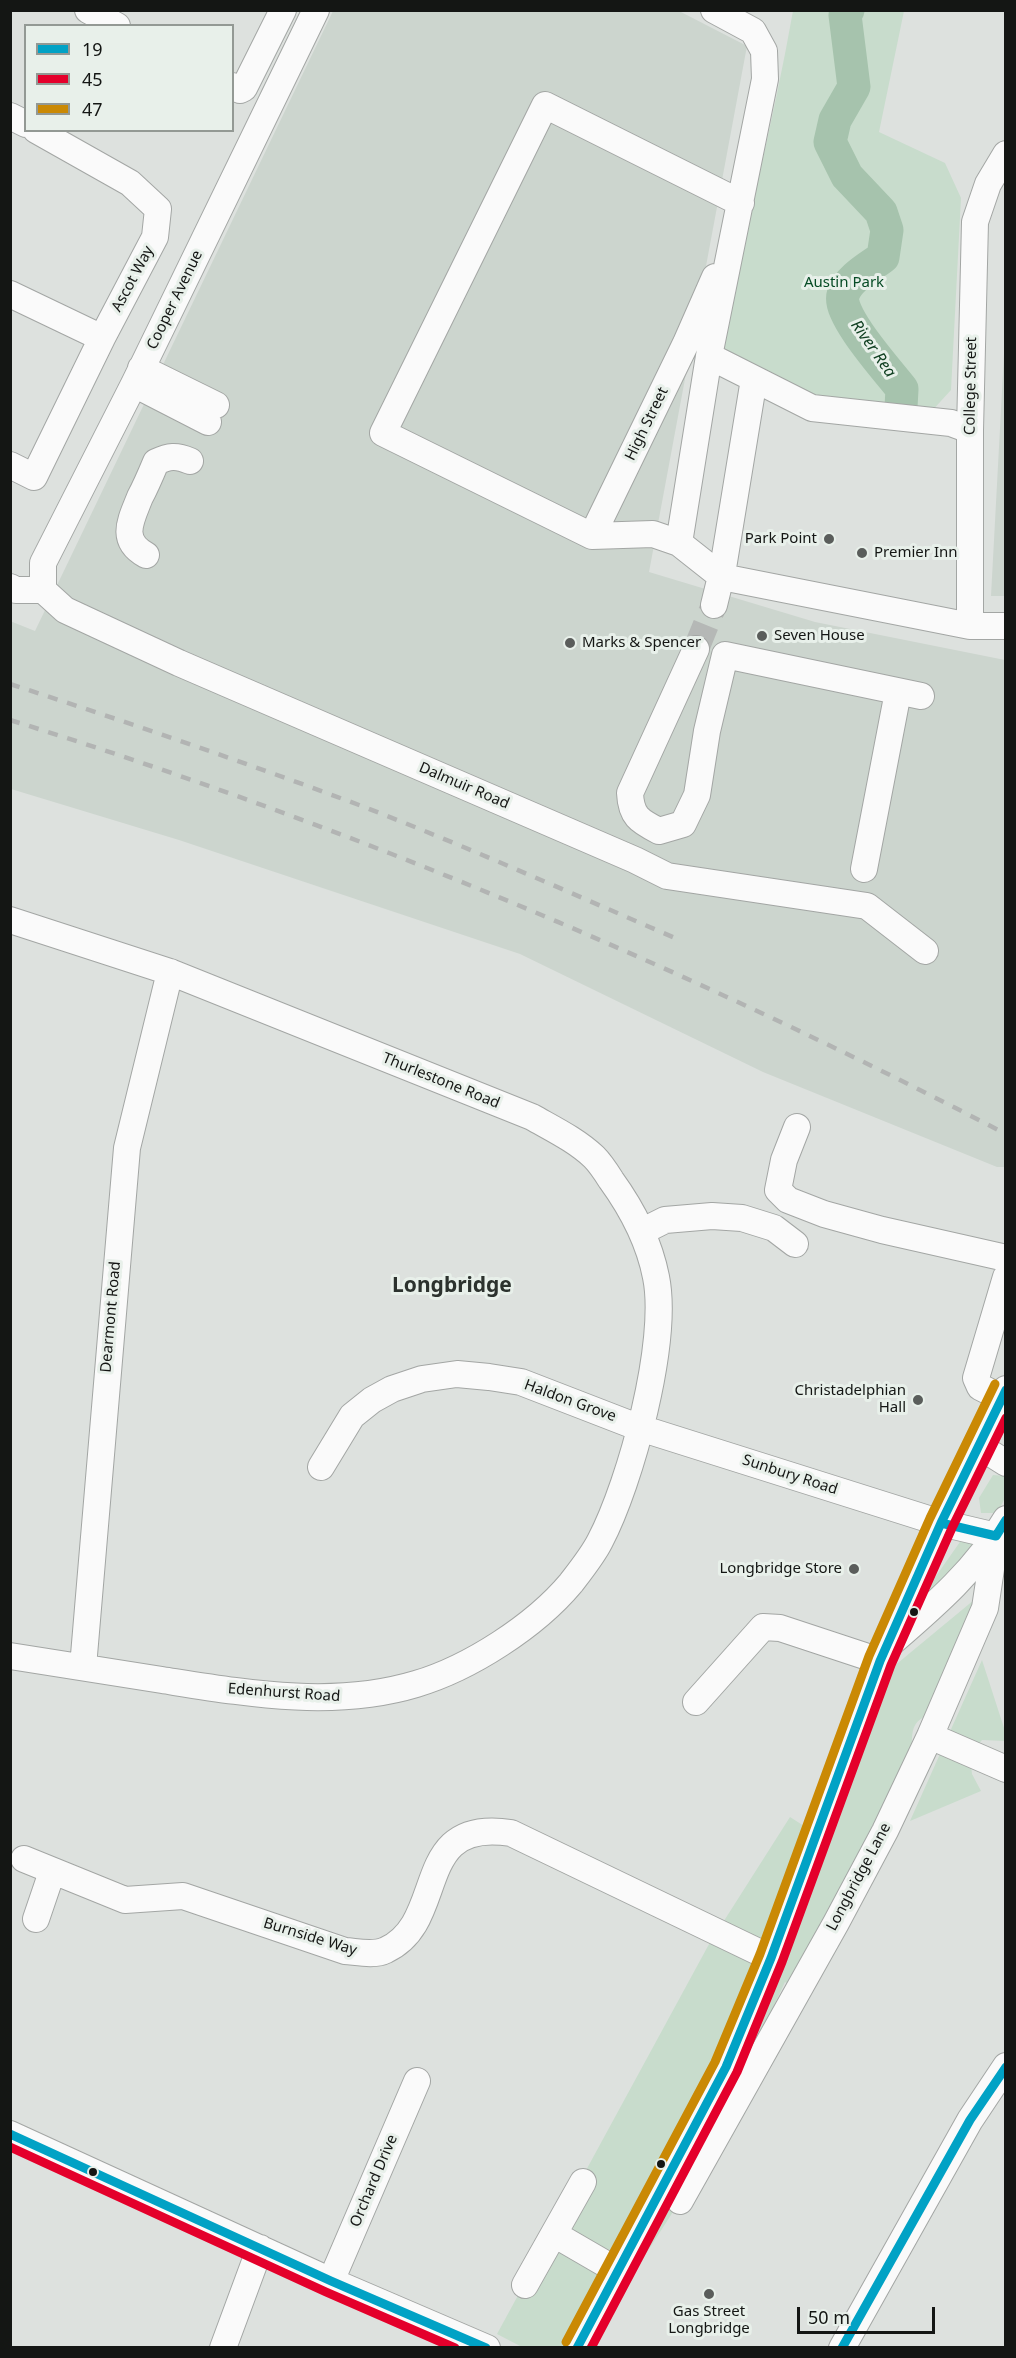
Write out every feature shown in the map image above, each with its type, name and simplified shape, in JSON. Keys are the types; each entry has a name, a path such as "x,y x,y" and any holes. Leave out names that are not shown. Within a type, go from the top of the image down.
{"street":[{"path":"88,10 113,24"},
{"path":"234,87 240,90 244,88 283,10"},
{"name":"Cooper Avenue","path":"43,590 43,563 138,376 316,10"},
{"name":"High Street","path":"679,543 710,356 765,79 764,51 753,31 714,10"},
{"path":"741,202 545,105 383,433 592,536 653,534 679,543 722,577 970,626 1005,626"},
{"path":"10,116 24,123"},
{"name":"Ascot Way","path":"10,465 34,477 102,338 155,237 158,209 130,183 40,132"},
{"name":"College Street","path":"970,626 970,430 975,222 988,184 1005,154"},
{"name":"High Street","path":"592,536 686,344 736,230"},
{"path":"10,294 102,338"},
{"path":"710,356 812,408 951,423 970,430"},
{"path":"138,376 212,414"},
{"path":"714,605 722,577 754,379"},
{"path":"146,555 136,549 129,537 129,524 156,462 167,456 179,456 190,461"},
{"path":"10,587 16,590 43,590"},
{"name":"Dalmuir Road","path":"43,590 65,610 179,663 635,860 667,876 867,906 925,951"},
{"path":"696,649 630,793 631,808 642,823 659,831 682,824 697,795 707,731 725,655 910,694 864,869"},
{"name":"Thurlestone Road","path":"10,920 170,972 532,1117 572,1140 595,1158 624,1197 643,1231 656,1276 659,1301 656,1350 640,1428"},
{"name":"Dearmont Road","path":"83,1667 127,1148 170,972"},
{"path":"797,1127 784,1160 778,1190 788,1200 824,1214 882,1230 1005,1258"},
{"path":"643,1231 664,1220 712,1216 742,1218 774,1228 795,1244"},
{"path":"577,2348 616,2270 656,2201 726,2067 771,1958 883,1654 941,1523 1004,1393 980,1387 976,1378 1005,1277"},
{"name":"Haldon Grove","path":"321,1467 352,1416 372,1400 392,1389 422,1379 457,1374 521,1382 640,1428"},
{"name":"Edenhurst Road","path":"10,1656 238,1692 302,1697 345,1698 415,1685 439,1676 487,1652 512,1635 570,1584 600,1542 618,1502 640,1428"},
{"name":"Sunbury Road","path":"640,1428 941,1523"},
{"path":"979,1446 1005,1463"},
{"path":"883,1654 978,1561 1000,1528 941,1523"},
{"name":"Longbridge Lane","path":"680,2201 885,1831 930,1736 985,1608 1000,1528"},
{"path":"696,1702 763,1627 780,1628 883,1654"},
{"path":"930,1736 1005,1769"},
{"name":"Burnside Way","path":"24,1859 125,1900 183,1896 345,1951 368,1953 386,1950 408,1934 443,1853 454,1841 489,1830 519,1837 771,1958"},
{"path":"36,1919 52,1872"},
{"path":"842,2348 970,2120 1005,2066"},
{"name":"Orchard Drive","path":"331,2281 417,2081"},
{"path":"10,2134 331,2281 487,2348"},
{"path":"525,2285 583,2182"},
{"path":"554,2234 616,2270"},
{"path":"223,2348 260,2248"}],"shaded area":[{"path":"333,11 679,11 747,46 649,572 815,622 1005,660 1005,1167 997,1167 763,1072 520,954 179,840 11,789 10,621 35,631"},
{"path":"1005,335 1005,596 991,596"}],"green space":[{"name":"Austin Park","path":"793,11 904,11 879,132 945,163 961,198 951,390 930,413 799,397 716,348 758,180"},
{"path":"993,1475 1005,1476 1005,1498 997,1513 981,1513 979,1498"},
{"path":"962,1539 975,1545 929,1599 927,1589"},
{"path":"980,1595 931,1714 916,1724 912,1739 912,1752 791,1986 785,1982 769,2016 778,2023 680,2201 642,2260 634,2256 733,2070 808,1902 893,1667"},
{"path":"982,1660 1005,1731 1005,1741 982,1740 970,1754 972,1774 981,1791 910,1821"},
{"path":"790,1817 804,1826 766,1941 753,1965 719,2065 568,2347 522,2347 497,2334 708,1946"}],"waterway":[{"name":"River Rea","path":"848,10 845,15 854,87 835,120 830,142 847,176 881,212 887,230 883,257 850,283 843,295 843,304 856,329 902,389 901,407"}],"tunnel":[{"path":"696,649 714,605"}],"railway":[{"path":"10,684 359,805 481,854 682,941"},
{"path":"10,720 266,806 517,905 764,1014 1006,1134"}],"transit line":[{"name":"47","path":"566,2342 715,2062 760,1954 869,1656 930,1518 995,1384"},
{"name":"19","path":"577,2348 726,2067 771,1958 880,1661 941,1523 1006,1390"},
{"name":"45","path":"591,2348 737,2072 782,1962 891,1665 952,1528 1006,1418"},
{"name":"19","path":"941,1523 996,1536 1006,1520"},
{"name":"19","path":"842,2348 970,2120 1006,2067"},
{"name":"19","path":"10,2134 331,2281 486,2348"},
{"name":"45","path":"10,2147 326,2292 455,2348"}],"place":[{"name":"Park Point","path":"829,539"},
{"name":"Premier Inn","path":"862,553"},
{"name":"Seven House","path":"762,636"},
{"name":"Marks & Spencer","path":"570,643"},
{"name":"Christadelphian Hall","path":"918,1400"},
{"name":"Longbridge Store","path":"854,1569"},
{"name":"Gas Street Longbridge","path":"709,2294"}],"district":[{"name":"Longbridge","path":"452,1286"}]}
